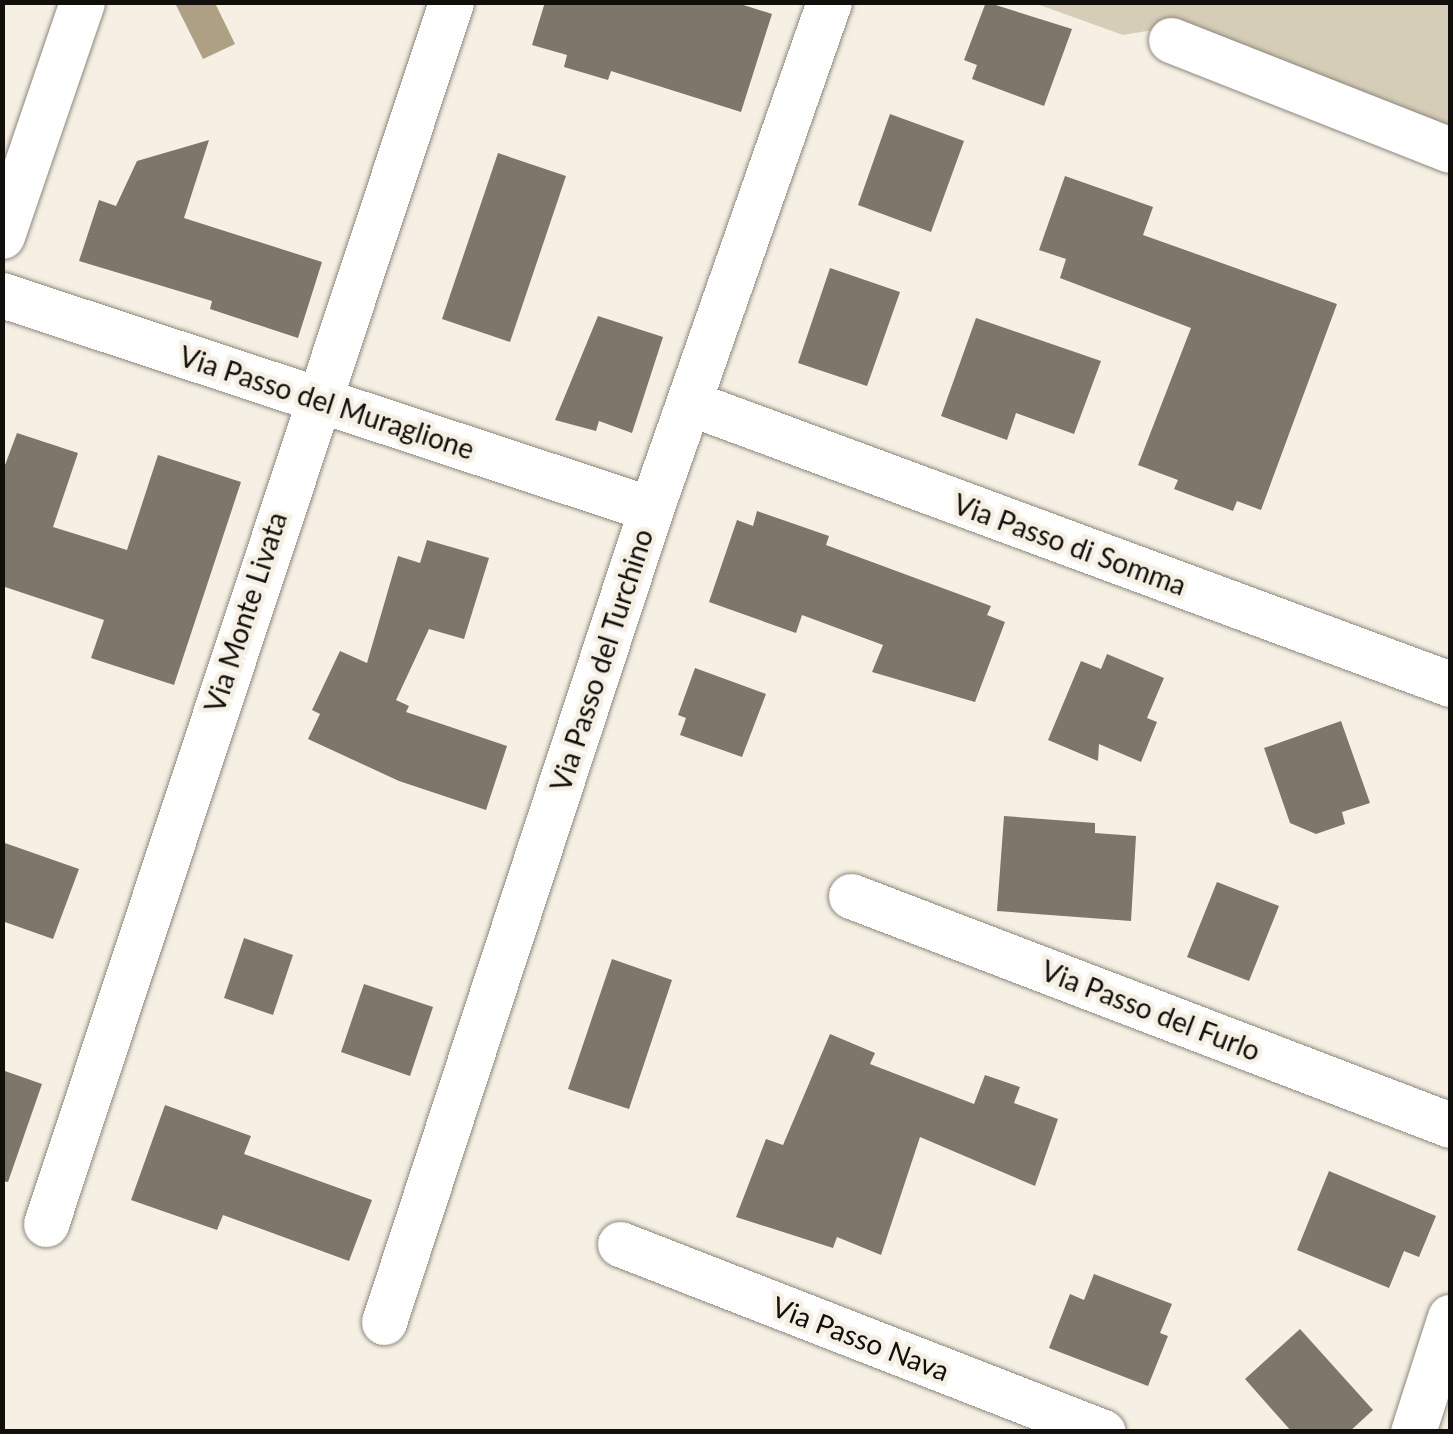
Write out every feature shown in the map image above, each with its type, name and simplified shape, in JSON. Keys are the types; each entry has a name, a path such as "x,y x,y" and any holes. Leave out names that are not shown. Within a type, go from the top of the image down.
{"street":[{"path":"2,236 82,2"},
{"name":"Via Monte Livata","path":"46,1224 314,398 450,2"},
{"name":"Via Passo del Turchino","path":"384,1322 651,508 829,2"},
{"path":"1171,40 1450,150"},
{"name":"Via Passo del Muraglione","path":"2,294 651,508"},
{"name":"Via Passo di Somma","path":"690,403 1450,684"},
{"name":"Via Passo del Furlo","path":"851,896 1450,1125"},
{"name":"Via Passo Nava","path":"620,1244 1102,1432"},
{"path":"1413,1432 1450,1317"}],"shaded area":[{"path":"175,3 215,3 235,44 203,59"},
{"path":"1034,3 1450,3 1450,141 1159,29 1123,35"}],"building":[{"path":"545,2 734,2 772,14 741,112 611,71 608,80 564,67 567,55 532,45"},
{"path":"986,2 1072,29 1044,106 972,79 977,65 964,60"},
{"path":"890,114 964,141 931,232 858,205"},
{"path":"209,140 184,218 322,262 298,338 210,309 212,301 79,261 99,200 116,206 137,161"},
{"path":"498,153 566,176 510,342 442,319"},
{"path":"1065,176 1153,207 1143,235 1337,304 1261,510 1237,501 1233,511 1174,489 1178,480 1138,465 1191,328 1060,278 1066,259 1039,250"},
{"path":"830,268 900,292 867,386 798,363"},
{"path":"598,316 663,337 632,433 599,421 596,431 555,420"},
{"path":"976,318 1101,361 1074,434 1016,413 1007,440 941,416"},
{"path":"17,433 78,453 53,527 127,550 158,455 241,482 174,685 91,658 104,620 2,586 2,473"},
{"path":"757,511 829,536 826,545 991,606 987,615 1005,622 975,702 872,672 883,645 802,615 796,633 709,602 737,520 753,526"},
{"path":"427,540 489,558 464,639 429,629 396,700 409,706 406,712 507,746 486,810 399,781 308,739 320,714 312,710 340,651 367,663 398,556 420,563"},
{"path":"1107,654 1164,678 1147,718 1157,722 1141,762 1099,744 1098,761 1048,740 1081,661 1101,669"},
{"path":"695,668 766,694 742,757 680,735 686,718 678,715"},
{"path":"1341,721 1370,803 1342,812 1345,824 1316,834 1290,823 1264,748"},
{"path":"1004,816 1095,823 1095,833 1136,836 1131,921 997,911"},
{"path":"2,842 79,869 53,939 2,921"},
{"path":"1217,882 1279,906 1249,981 1187,957"},
{"path":"244,938 293,955 273,1015 224,998"},
{"path":"612,959 672,980 629,1109 568,1089"},
{"path":"364,984 433,1007 410,1076 341,1052"},
{"path":"830,1034 875,1053 870,1064 974,1104 985,1075 1020,1087 1014,1103 1058,1119 1035,1186 920,1137 881,1255 837,1237 833,1248 736,1217 766,1139 783,1145"},
{"path":"2,1070 42,1084 8,1182 2,1181"},
{"path":"165,1105 251,1136 244,1154 372,1200 349,1261 223,1215 217,1230 131,1200"},
{"path":"1329,1171 1436,1216 1419,1257 1404,1251 1389,1288 1297,1250"},
{"path":"1094,1274 1172,1304 1160,1333 1168,1336 1148,1386 1049,1348 1070,1294 1084,1300"},
{"path":"1300,1329 1373,1410 1349,1432 1292,1432 1245,1379"}]}
